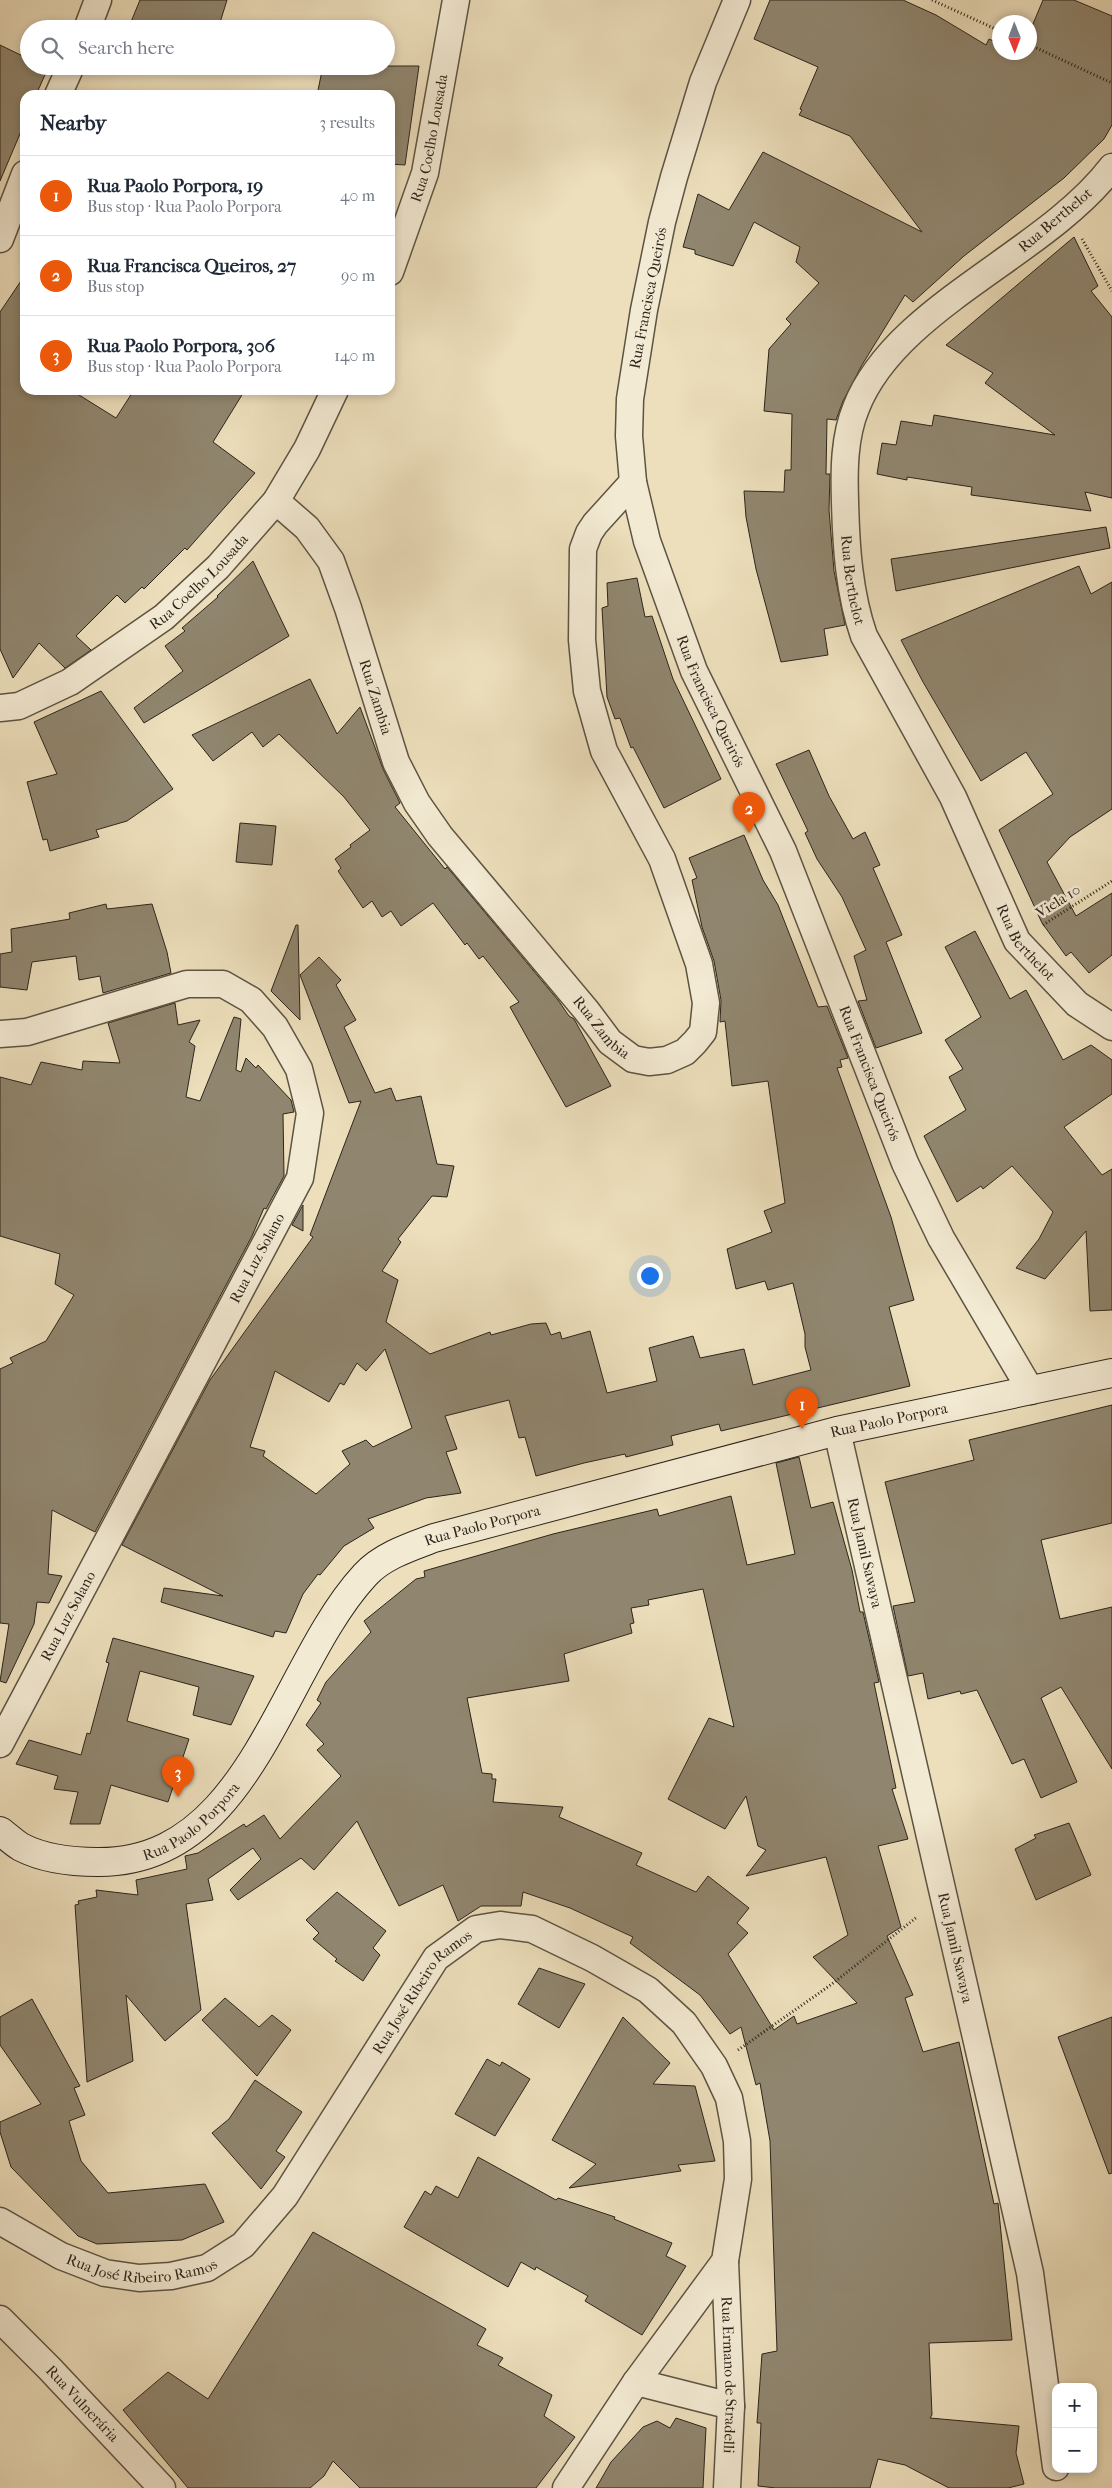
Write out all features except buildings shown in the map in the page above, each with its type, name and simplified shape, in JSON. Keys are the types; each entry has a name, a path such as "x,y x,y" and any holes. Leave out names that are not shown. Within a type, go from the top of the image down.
{"street":[{"path":"90,20 98,0"},
{"name":"Rua Coelho Lousada","path":"395,258 425,173 456,0"},
{"name":"Rua Francisca Queirós","path":"737,0 703,82 674,177 660,232 644,310 630,400 628,436 633,482 647,541 694,671 783,851 905,1164 941,1238 1031,1391"},
{"path":"60,90 67,75"},
{"name":"Rua Berthelot","path":"1112,167 1067,213 1037,238 934,313 888,355 869,382 855,409 848,441 844,474 846,550 864,636 953,797 1017,941 1077,1004 1112,1028"},
{"path":"0,239 20,187"},
{"name":"Rua Coelho Lousada","path":"0,708 19,706 70,682 164,617 218,567 276,501 307,448 333,395"},
{"name":"Rua Zambia","path":"276,501 307,528 331,561 348,608 396,762 417,803 440,836 586,1010 610,1042 633,1059 648,1062 667,1060 685,1052 695,1042 703,1032 706,1003 700,964 662,859 604,750 587,691 582,640 583,549 589,533 595,524 633,482"},
{"name":"Rua Luz Solano","path":"0,1034 27,1032 187,984 223,984 251,1000 276,1027 300,1068 310,1113 300,1178 0,1744"},
{"name":"Rua Paolo Porpora","path":"0,1831 22,1847 69,1862 122,1862 162,1850 211,1816 250,1766 344,1602 366,1574 400,1550 434,1538 837,1431 1112,1373"},
{"name":"Rua Jamil Sawaya","path":"837,1431 1030,2273 1052,2438"},
{"name":"Rua José Ribeiro Ramos","path":"0,2221 61,2256 105,2273 139,2278 171,2276 206,2268 243,2245 285,2196 436,1958 476,1929 500,1925 532,1930 592,1958 648,1990 684,2023 714,2066 729,2098 737,2141 738,2179 725,2261 636,2382 566,2488"},
{"name":"Rua Ermano de Stradelli","path":"725,2261 731,2406 727,2488"},
{"name":"Rua Vulnerária","path":"0,2319 162,2488"},
{"path":"636,2382 731,2406"},
{"name":"Rua Jamil Sawaya","path":"1057,2473 1060,2488"}],"path":[{"path":"932,0 992,27"},
{"path":"1037,48 1112,83"},
{"path":"1067,213 1112,291"},
{"name":"Viela 10","path":"1017,941 1112,881"},
{"path":"714,2066 832,1984 944,1897"}],"place":[{"name":"Rua Francisca Queiros, 27","path":"749,833"},
{"name":"Rua Paolo Porpora, 19","path":"802,1429"},
{"name":"Rua Paolo Porpora, 306","path":"178,1797"}]}
